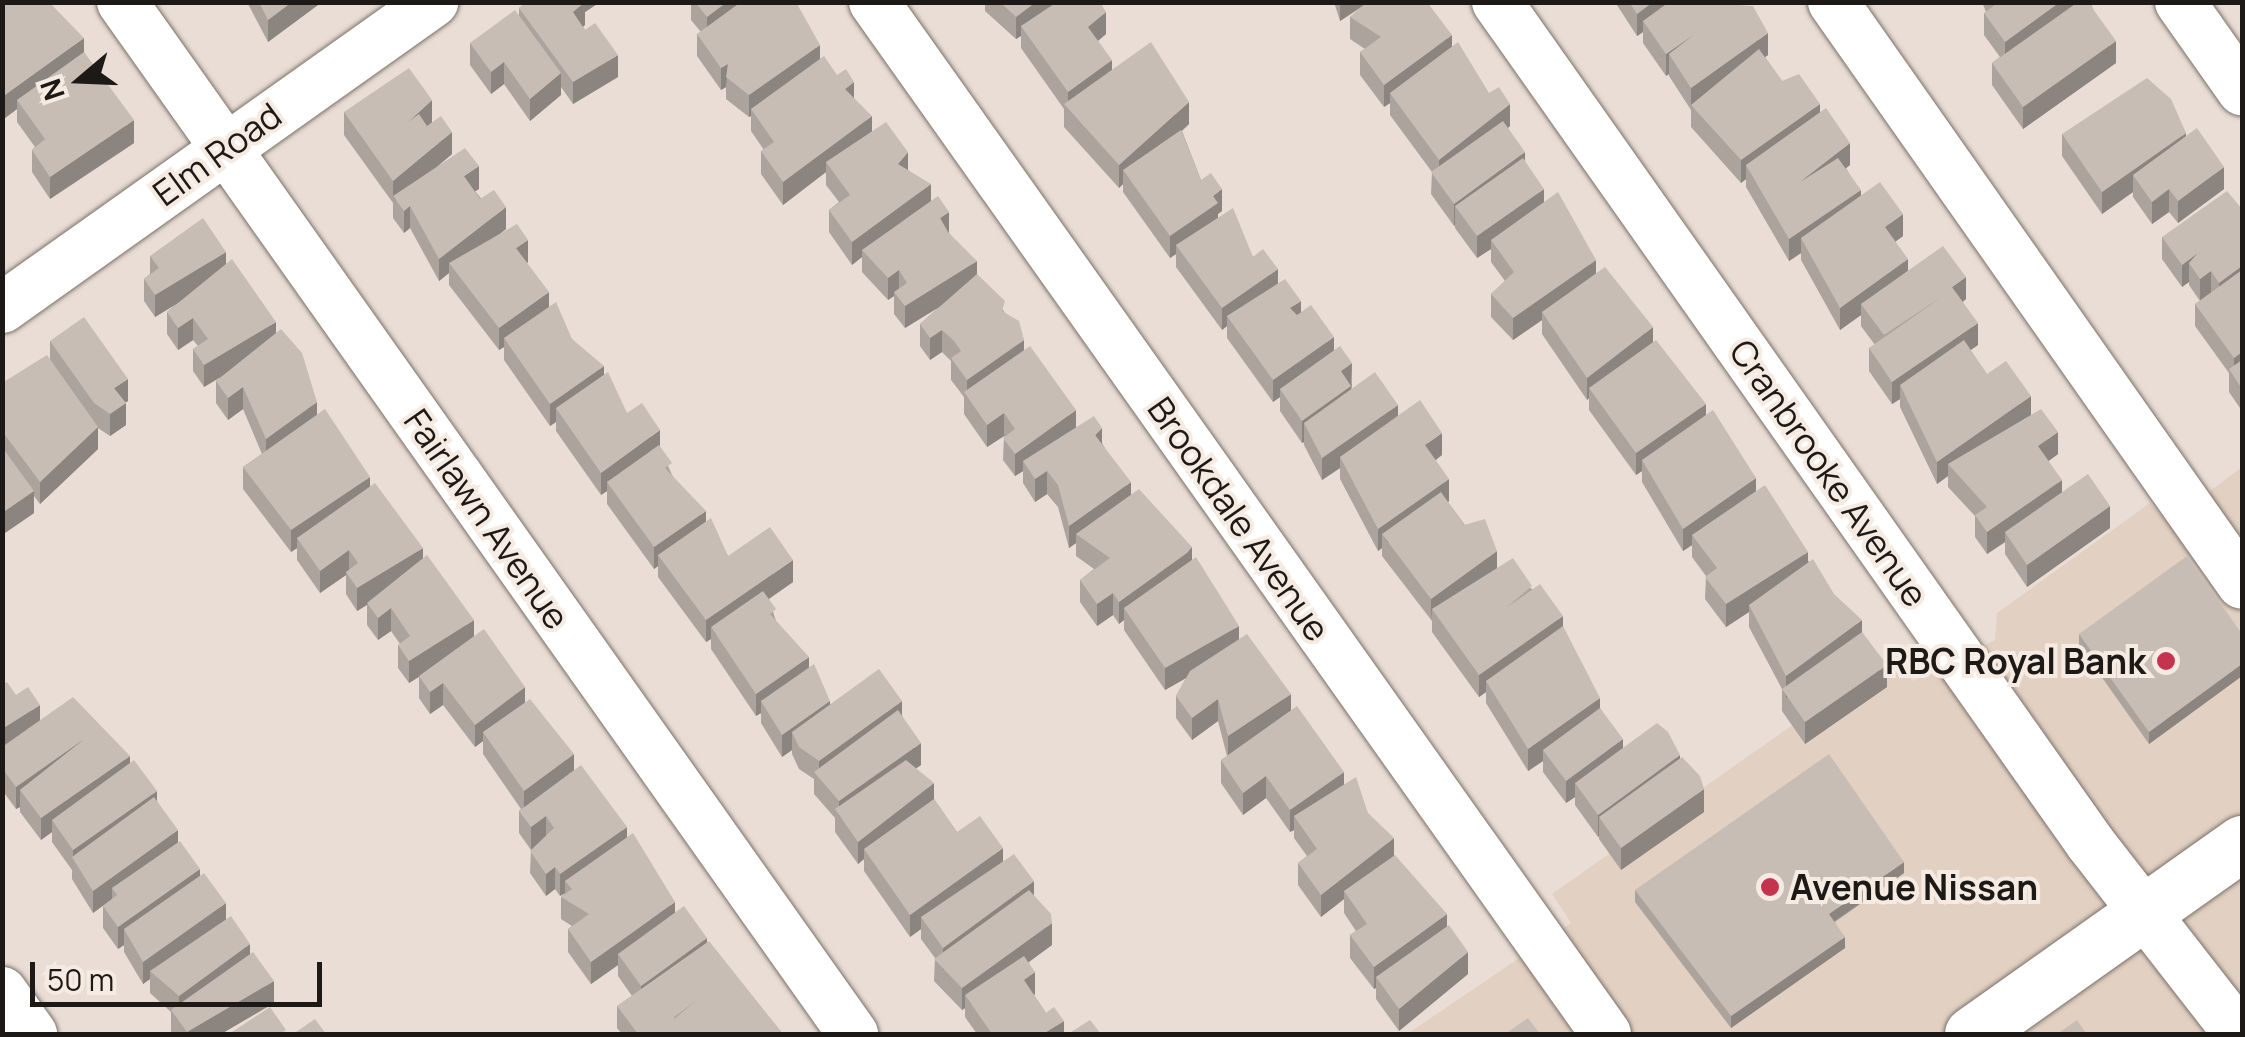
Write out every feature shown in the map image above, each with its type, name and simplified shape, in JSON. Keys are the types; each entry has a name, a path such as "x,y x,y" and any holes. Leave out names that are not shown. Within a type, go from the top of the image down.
{"main road":[{"path":"1972,1034 2242,842"}],"street":[{"name":"Fairlawn Avenue","path":"122,2 853,1034"},
{"name":"Elm Road","path":"2,308 434,2"},
{"name":"Brookdale Avenue","path":"874,2 1606,1034"},
{"name":"Cranbrooke Avenue","path":"1498,2 2144,915 2239,1034"},
{"path":"1832,2 2242,584"},
{"path":"2180,2 2242,90"},
{"path":"2,992 32,1034"}],"shaded area":[{"path":"2242,467 2242,1034 1407,1034 1571,923 1552,894 1892,655 1913,681 1995,640 1997,613 2150,503 2168,523"}],"building":[{"path":"2,2 49,2 84,38 5,95 2,90"},
{"path":"259,2 292,2 268,20"},
{"path":"527,2 585,2 573,12 585,30 595,23 618,55 573,82 519,8"},
{"path":"695,2 727,2 707,17"},
{"path":"741,2 796,2 820,45 749,95 726,77 728,64 721,68 697,34"},
{"path":"1000,2 1036,2 1016,17"},
{"path":"1057,2 1100,2 1106,12 1088,27 1112,60 1068,92 1021,26"},
{"path":"1367,2 1427,2 1452,35 1384,85 1360,52 1381,37 1350,17"},
{"path":"1629,2 1653,2 1637,14"},
{"path":"1669,2 1736,2 1753,6 1768,33 1691,88 1669,54 1695,34 1666,54 1643,21"},
{"path":"1999,2 2060,2 2005,42 1984,13"},
{"path":"2078,2 2088,2 2116,41 2023,107 1992,63"},
{"path":"515,10 561,73 530,99 504,62 491,72 470,43"},
{"path":"1151,42 1189,102 1119,165 1064,104"},
{"path":"1458,42 1489,93 1499,87 1510,104 1439,160 1390,93"},
{"path":"1759,49 1782,81 1799,74 1820,104 1741,160 1691,105"},
{"path":"84,52 134,120 50,177 32,150 45,139 17,100"},
{"path":"824,56 837,75 846,69 854,82 845,89 872,116 783,182 761,151 774,142 751,109"},
{"path":"409,68 432,100 408,122 419,114 427,126 441,116 452,132 393,181 344,112"},
{"path":"2147,78 2171,99 2186,133 2102,192 2062,134"},
{"path":"1826,108 1850,143 1800,182 1838,158 1861,190 1789,239 1746,165"},
{"path":"1503,121 1525,152 1454,204 1431,172"},
{"path":"886,122 908,152 898,164 931,184 852,242 829,210 850,195 826,162"},
{"path":"2197,128 2224,167 2178,201 2169,189 2152,202 2133,175"},
{"path":"1181,130 1201,180 1211,173 1222,189 1213,196 1218,203 1170,236 1123,170"},
{"path":"465,148 479,166 464,176 480,199 494,190 506,207 439,259 410,206 404,211 393,196"},
{"path":"1523,158 1544,189 1477,236 1455,206"},
{"path":"1880,182 1903,214 1885,227 1908,259 1840,308 1801,238"},
{"path":"2227,191 2242,209 2242,266 2219,283 2211,271 2200,279 2189,263 2198,253 2182,265 2162,237"},
{"path":"1558,192 1596,260 1513,318 1491,294 1514,272 1491,240"},
{"path":"938,196 949,212 940,218 948,232 977,261 905,306 894,292 907,283 899,270 888,278 862,250"},
{"path":"1233,208 1253,257 1263,249 1278,269 1222,308 1176,245"},
{"path":"203,218 226,252 155,295 144,279 159,268 150,256"},
{"path":"517,224 528,240 516,248 549,292 499,328 449,263"},
{"path":"1943,246 1966,277 1952,287 1978,323 1892,382 1869,348 1943,296 1884,335 1861,304"},
{"path":"232,259 276,322 204,365 193,349 208,339 193,318 178,328 167,312"},
{"path":"1605,267 1653,327 1587,378 1542,312"},
{"path":"2242,270 2242,352 2234,358 2195,304"},
{"path":"977,274 1005,301 1002,311 1019,321 1024,340 967,380 951,358 961,351 954,341 942,330 930,338 920,324"},
{"path":"1285,279 1301,301 1290,308 1297,315 1311,305 1334,337 1273,380 1227,316"},
{"path":"556,302 572,339 604,366 550,404 504,338"},
{"path":"84,317 128,379 114,388 126,403 110,414 94,403 50,341"},
{"path":"281,329 302,353 317,402 266,439 243,387 228,398 216,381"},
{"path":"1656,340 1706,404 1636,453 1589,388"},
{"path":"1964,340 1987,374 2006,361 2031,396 1937,462 1900,385"},
{"path":"1030,346 1076,410 1015,454 1003,438 1015,429 1004,413 987,425 964,392"},
{"path":"1340,346 1352,363 1341,371 1351,386 1302,421 1280,389"},
{"path":"47,355 98,427 40,482 2,431 2,383"},
{"path":"2242,360 2242,389 2229,369"},
{"path":"608,372 627,413 642,403 660,430 601,473 556,408"},
{"path":"1375,372 1398,405 1322,458 1304,423"},
{"path":"1420,400 1442,433 1425,445 1449,479 1378,529 1340,457"},
{"path":"325,409 370,477 291,530 243,467"},
{"path":"2041,409 2058,432 2038,446 2062,480 1987,532 1975,515 1987,507 1948,464"},
{"path":"1713,410 1756,478 1683,529 1642,460"},
{"path":"1094,416 1102,428 1095,435 1131,482 1069,526 1058,485 1047,471 1035,479 1023,461"},
{"path":"659,445 672,463 665,468 706,511 654,547 607,482"},
{"path":"2,447 34,491 2,513"},
{"path":"2088,474 2110,506 2027,565 2005,532"},
{"path":"375,483 423,548 357,588 346,572 358,563 349,550 320,571 297,538"},
{"path":"1765,485 1808,552 1726,604 1705,577 1717,568 1692,535"},
{"path":"1139,489 1192,547 1119,602 1113,593 1097,604 1080,580 1110,558 1076,534"},
{"path":"1441,492 1464,525 1485,519 1497,551 1431,599 1382,534"},
{"path":"711,518 728,556 770,527 793,560 706,620 658,555"},
{"path":"427,555 474,620 409,661 398,645 410,636 391,608 378,618 367,603"},
{"name":"RBC Royal Bank","path":"2187,556 2242,634 2242,664 2149,732 2079,634"},
{"path":"1196,557 1239,626 1165,668 1124,608"},
{"path":"1513,558 1532,586 1506,608 1540,584 1563,616 1479,675 1432,609"},
{"path":"1813,559 1834,594 1862,620 1786,676 1749,605"},
{"path":"763,591 776,609 770,614 809,657 756,694 711,627"},
{"path":"1563,626 1600,698 1528,749 1486,681"},
{"path":"484,629 525,687 475,725 443,683 430,692 419,676"},
{"path":"1862,632 1887,665 1805,722 1782,689"},
{"path":"1247,634 1291,694 1228,736 1218,699 1192,718 1176,696 1190,671"},
{"path":"814,664 830,701 782,735 761,701"},
{"path":"879,669 902,701 819,761 799,747 792,732"},
{"path":"7,682 16,695 28,687 40,705 2,729 2,685"},
{"path":"73,697 130,756 41,818 20,790 87,737 16,787 2,768 2,747"},
{"path":"530,699 574,754 524,791 483,732"},
{"path":"1297,706 1344,772 1290,810 1266,776 1243,793 1221,760"},
{"path":"1600,708 1623,739 1566,781 1543,750"},
{"path":"898,710 921,743 839,801 814,772"},
{"path":"1657,723 1668,732 1680,755 1598,815 1575,783"},
{"name":"Avenue Nissan","path":"1829,754 1904,862 1829,914 1845,937 1731,1016 1635,890"},
{"path":"1682,757 1700,776 1704,789 1621,848 1599,817"},
{"path":"134,760 157,791 73,850 52,820"},
{"path":"906,760 934,783 858,842 835,809"},
{"path":"581,765 627,827 560,874 555,867 546,874 530,851 554,828 546,816 531,827 519,811"},
{"path":"1356,777 1368,813 1394,838 1321,895 1298,863 1317,849 1294,816"},
{"path":"154,797 178,830 93,891 72,857"},
{"path":"934,799 957,832 980,816 1003,848 910,915 864,849"},
{"path":"633,833 675,902 591,962 568,929 589,914 561,897 572,889 565,881"},
{"path":"180,841 200,869 118,927 103,906 117,895 112,888"},
{"path":"1014,854 1034,881 943,948 921,917"},
{"path":"1395,855 1447,914 1374,967 1350,935 1367,924 1344,891"},
{"path":"204,873 226,903 143,962 124,929"},
{"path":"1029,890 1051,914 1052,923 962,988 934,959"},
{"path":"684,906 707,938 641,986 618,954"},
{"path":"231,916 250,944 179,996 150,971"},
{"path":"1449,925 1468,952 1399,1009 1376,977"},
{"path":"709,941 783,1034 638,1034 617,1006"},
{"path":"253,952 274,981 187,1032 171,1010"},
{"path":"1024,956 1035,972 1024,980 1046,1013 1054,1007 1064,1021 1043,1034 992,1034 965,995"},
{"path":"270,1007 286,1030 280,1034 229,1034"},
{"path":"1528,1018 1540,1034 1505,1034"},
{"path":"315,1019 326,1034 293,1034"},
{"path":"1090,1020 1101,1034 1068,1034"},
{"path":"2077,1020 2087,1034 2057,1034"}],"place":[{"name":"RBC Royal Bank","path":"2166,661"},
{"name":"Avenue Nissan","path":"1770,887"}]}
